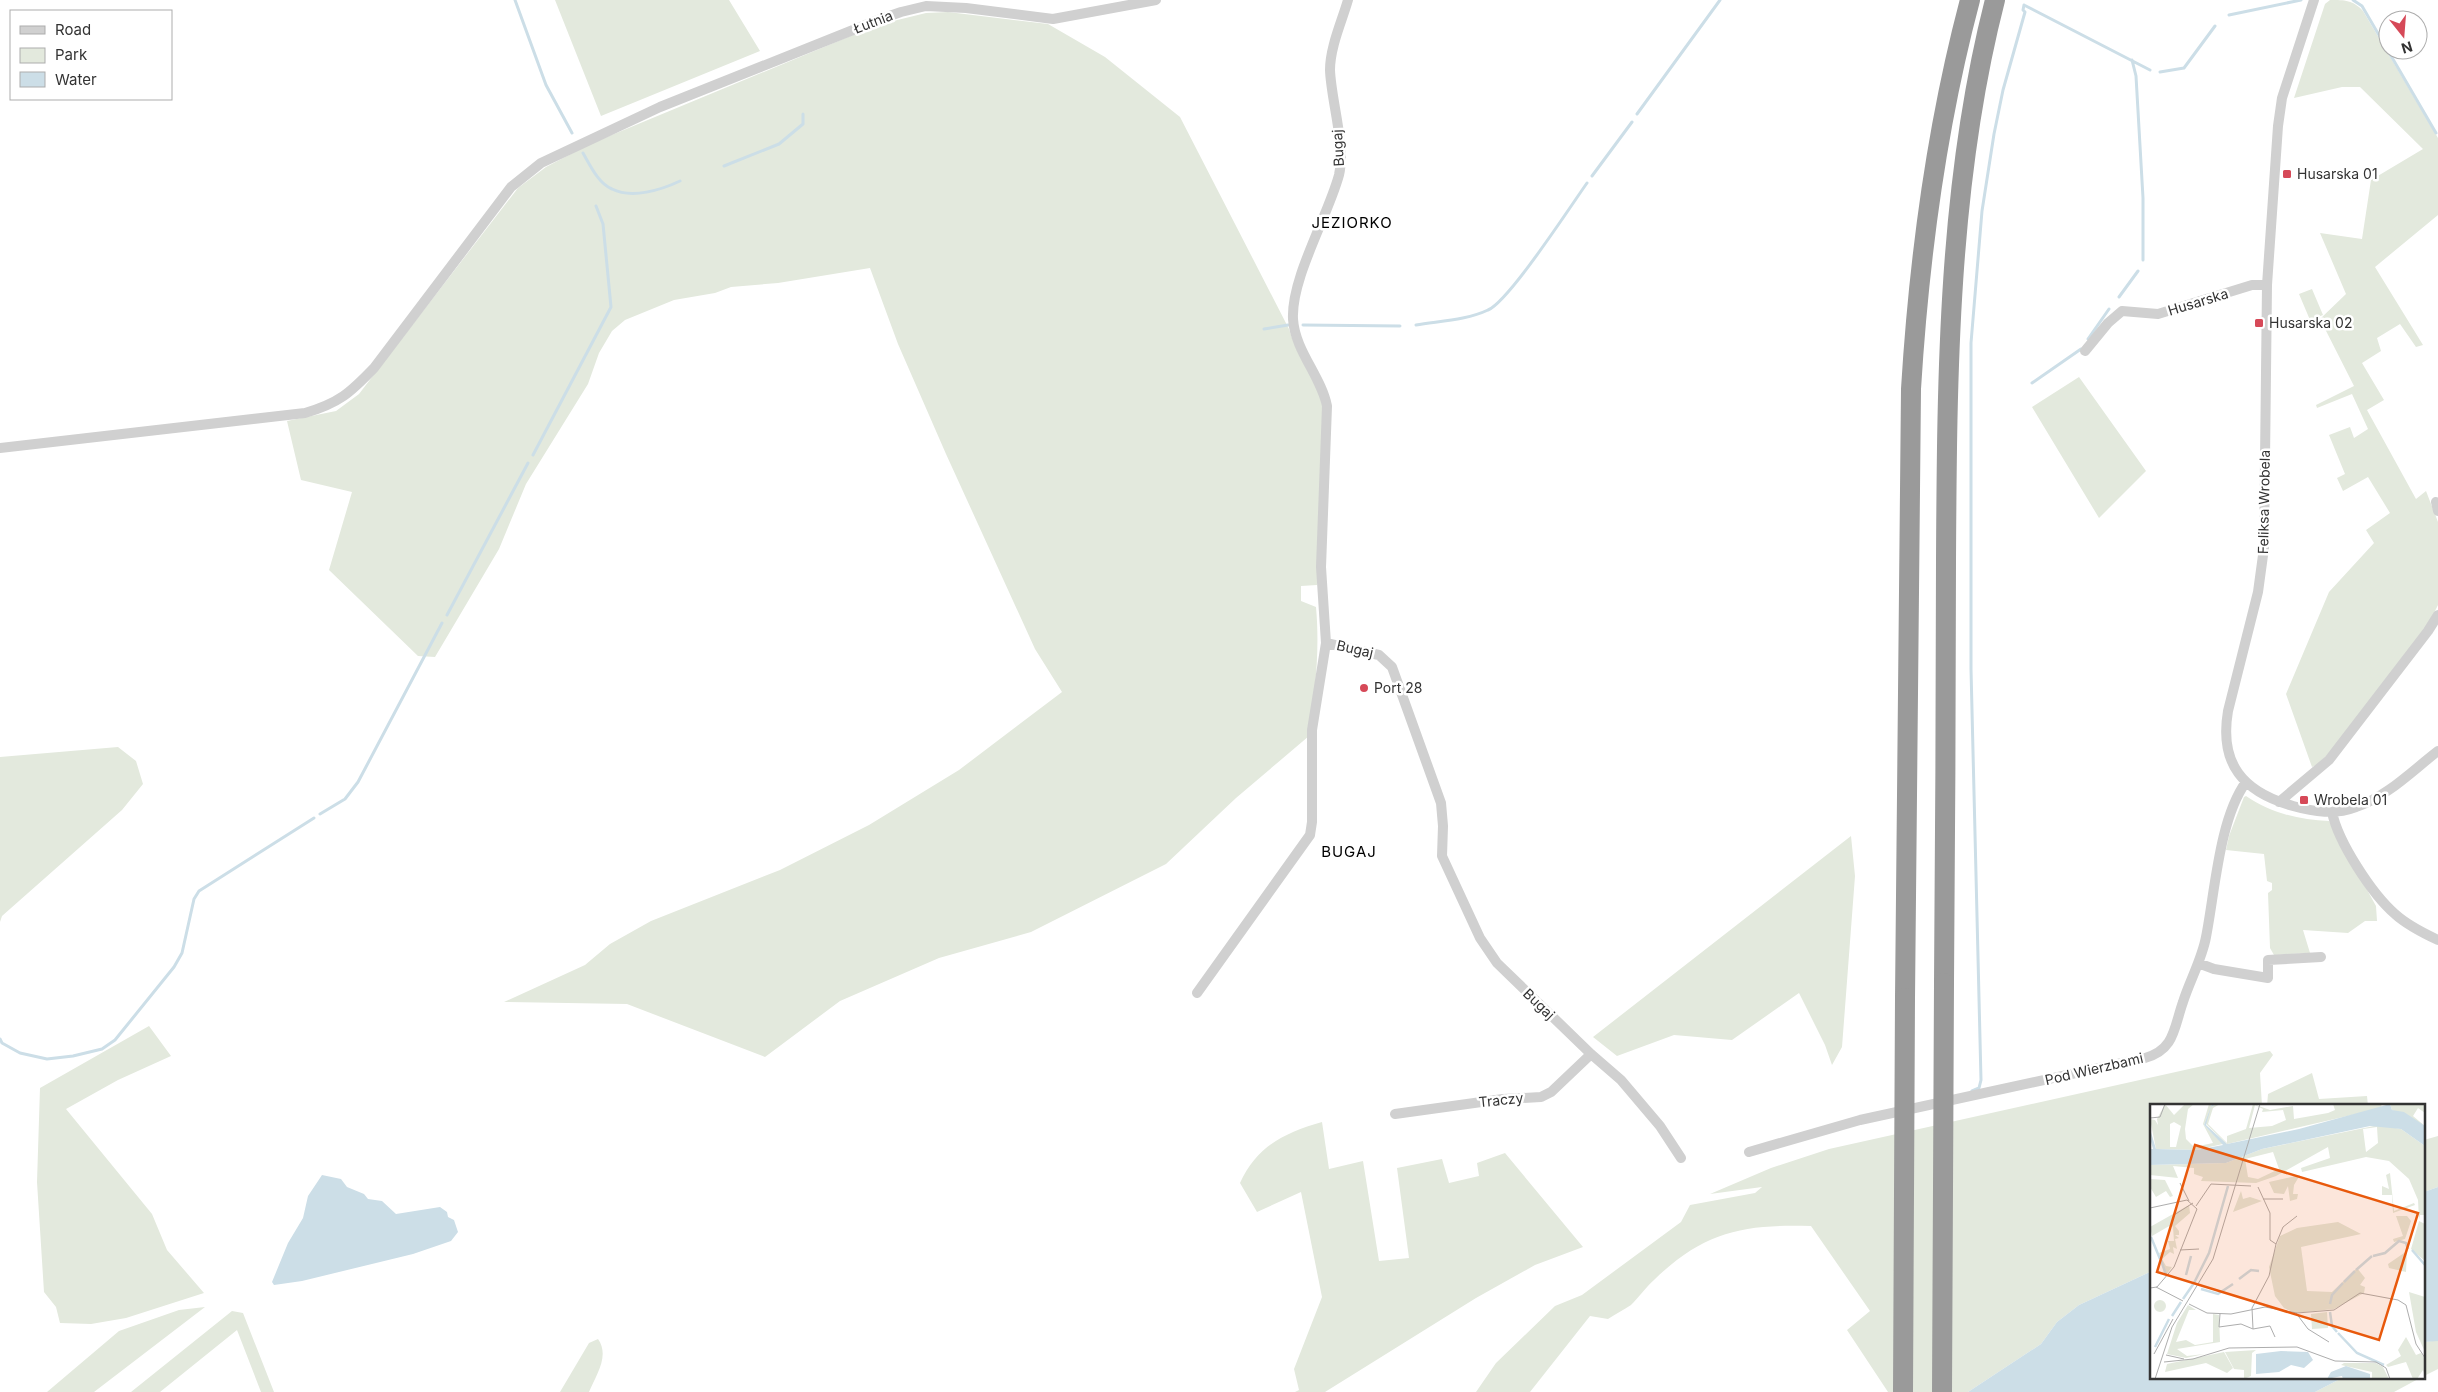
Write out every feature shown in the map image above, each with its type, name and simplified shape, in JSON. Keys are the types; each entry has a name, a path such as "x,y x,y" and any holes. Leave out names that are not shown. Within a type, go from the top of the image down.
{"highway":[{"path":"1903,1392 1908,510 1912,360 1916,301 1932,178 1970,0"},
{"path":"1942,1392 1946,470 1950,308 1962,184 1971,122 1995,0"}],"street":[{"name":"Łutnia","path":"0,448 305,414 328,407 352,392 374,368 511,187 541,163 660,107 914,4 966,8 1054,19 1156,0"},
{"name":"Bugaj","path":"1348,0 1330,68 1338,138 1339,172 1299,284 1294,307 1294,328 1297,339 1320,382 1327,406 1321,567 1326,643 1358,648 1379,655 1392,667 1441,803 1442,856 1480,938 1497,962 1591,1054 1611,1069 1645,1108 1681,1158"},
{"name":"Feliksa Wrobela","path":"2314,0 2282,98 2267,285 2264,548 2258,592 2225,727 2227,750 2230,759 2246,782 2261,795 2313,811 2332,812 2357,807 2373,800 2438,751"},
{"name":"Husarska","path":"2085,351 2108,323 2122,311 2158,314 2252,285 2267,285"},
{"path":"2279,802 2329,760 2428,631 2438,615"},
{"path":"1196,993 1310,835 1312,822 1312,730 1326,643"},
{"name":"Pod Wierzbami","path":"1749,1152 1860,1120 2154,1056 2166,1047 2172,1036 2198,963 2206,939 2223,843 2236,799 2246,782"},
{"path":"2332,812 2338,833 2378,897 2395,915 2438,940"},
{"path":"2198,963 2214,969 2268,978 2268,960 2321,957"},
{"name":"Traczy","path":"1394,1114 1503,1099 1541,1097 1551,1092 1591,1054"}],"green space":[{"path":"555,0 729,0 760,51 601,116"},
{"path":"2330,0 2348,1 2363,11 2378,36 2378,60 2392,60 2438,138 2438,215 2375,267 2423,345 2416,347 2400,324 2377,338 2381,351 2362,363 2384,400 2367,410 2416,499 2426,491 2438,522 2438,605 2428,625 2338,743 2319,764 2312,767 2286,694 2329,592 2374,543 2366,530 2390,513 2368,477 2343,491 2337,478 2345,474 2329,435 2350,427 2354,438 2368,429 2352,394 2317,408 2316,405 2354,386 2320,319 2346,294 2320,233 2362,239 2371,180 2423,149 2360,87 2342,87 2294,98 2325,4"},
{"path":"948,12 1048,24 1105,57 1180,117 1289,329 1324,408 1317,585 1301,586 1301,601 1316,607 1317,623 1316,672 1309,736 1236,798 1166,864 1031,932 939,958 840,1001 765,1057 627,1004 504,1002 585,965 610,944 651,921 780,870 869,825 959,770 1062,692 1035,649 946,454 898,344 870,268 778,283 731,287 715,293 674,300 625,320 612,331 599,353 588,384 526,484 499,549 435,657 418,656 329,570 352,492 301,480 287,421 336,411 359,394 518,188 546,167 590,144 877,25 926,13"},
{"path":"2312,289 2323,315 2310,320 2299,294"},
{"path":"2079,377 2146,471 2099,518 2032,407"},
{"path":"118,747 136,761 143,784 122,810 2,916 0,922 0,757"},
{"path":"2246,796 2275,811 2307,819 2329,821 2376,906 2377,921 2365,921 2348,933 2303,930 2310,953 2274,955 2270,948 2268,893 2272,890 2272,883 2267,881 2264,854 2226,850 2229,836"},
{"path":"1851,836 1855,876 1842,1047 1832,1065 1825,1045 1799,993 1732,1040 1674,1035 1617,1056 1593,1037"},
{"path":"149,1026 171,1056 118,1080 66,1109 152,1214 167,1250 204,1293 126,1318 91,1324 60,1323 56,1307 44,1292 37,1182 40,1088"},
{"path":"2270,1051 2273,1055 2260,1073 2262,1104 2150,1104 2150,1272 2079,1305 2057,1322 2041,1344 1968,1392 1888,1392 1847,1330 1870,1311 1811,1226 1787,1226 1745,1229 1708,1241 1690,1251 1654,1280 1628,1307 1608,1319 1590,1316 1530,1392 1476,1392 1496,1363 1555,1306 1582,1295 1681,1222 1690,1205 1755,1193 1762,1187 1710,1194 1771,1168 1829,1149"},
{"path":"2312,1073 2319,1099 2367,1096 2368,1104 2267,1104 2268,1094"},
{"path":"1322,1122 1329,1169 1363,1161 1379,1261 1409,1258 1397,1168 1442,1159 1449,1183 1479,1176 1477,1163 1505,1153 1583,1247 1535,1265 1476,1298 1325,1392 1295,1392 1299,1390 1294,1369 1322,1297 1301,1192 1257,1212 1240,1183 1247,1170 1263,1150 1284,1136"},
{"path":"2438,1136 2438,1187 2426,1191 2426,1139"},
{"path":"205,1307 94,1392 47,1392 119,1331 179,1310"},
{"path":"232,1311 243,1313 274,1392 261,1392 237,1330 160,1392 131,1392"},
{"path":"598,1339 603,1352 601,1365 589,1392 560,1392 589,1343"},
{"path":"2438,1341 2438,1369 2426,1375 2426,1342"},
{"path":"2338,1380 2416,1380 2394,1392 2315,1392"}],"water":[{"path":"322,1175 341,1179 347,1187 364,1194 368,1199 382,1201 396,1214 440,1207 447,1212 448,1217 454,1220 458,1232 451,1241 413,1254 302,1281 274,1285 272,1282 288,1243 303,1218 308,1196"},
{"path":"2438,1187 2438,1341 2426,1342 2426,1191"},
{"path":"2150,1272 2150,1380 2338,1380 2315,1392 1968,1392 2041,1344 2057,1322 2079,1305"}],"waterway":[{"path":"515,0 546,85 572,133"},
{"path":"1637,114 1720,0"},
{"path":"2229,15 2301,0"},
{"path":"2353,0 2362,6 2436,133"},
{"path":"2024,5 2150,70"},
{"path":"1972,1091 1979,1088 1981,1080 1971,669 1971,343 1982,211 1994,134 2003,90 2025,12 2023,10 2024,5"},
{"path":"2160,72 2184,68 2215,26"},
{"path":"2132,60 2136,76 2143,198 2143,260"},
{"path":"724,166 779,144 803,124 803,114"},
{"path":"1592,176 1632,122"},
{"path":"583,153 603,183 620,192 646,192 680,181"},
{"path":"1416,325 1471,316 1488,310 1498,303 1524,272 1587,183"},
{"path":"533,455 611,307 603,224 596,206"},
{"path":"2119,297 2138,271"},
{"path":"2088,339 2109,309"},
{"path":"1264,329 1288,325"},
{"path":"1303,325 1400,326"},
{"path":"2032,383 2081,349"},
{"path":"447,615 528,463"},
{"path":"320,814 345,799 358,782 442,623"},
{"path":"0,1039 2,1043 20,1053 47,1059 73,1056 102,1049 115,1040 174,967 182,953 194,899 199,891 314,818"}],"place":[{"name":"Husarska 01","path":"2287,174"},
{"name":"Husarska 02","path":"2259,323"},
{"name":"Port 28","path":"1364,688"},
{"name":"Wrobela 01","path":"2304,800"}],"district":[{"name":"JEZIORKO","path":"1352,223"},
{"name":"BUGAJ","path":"1349,852"}]}
